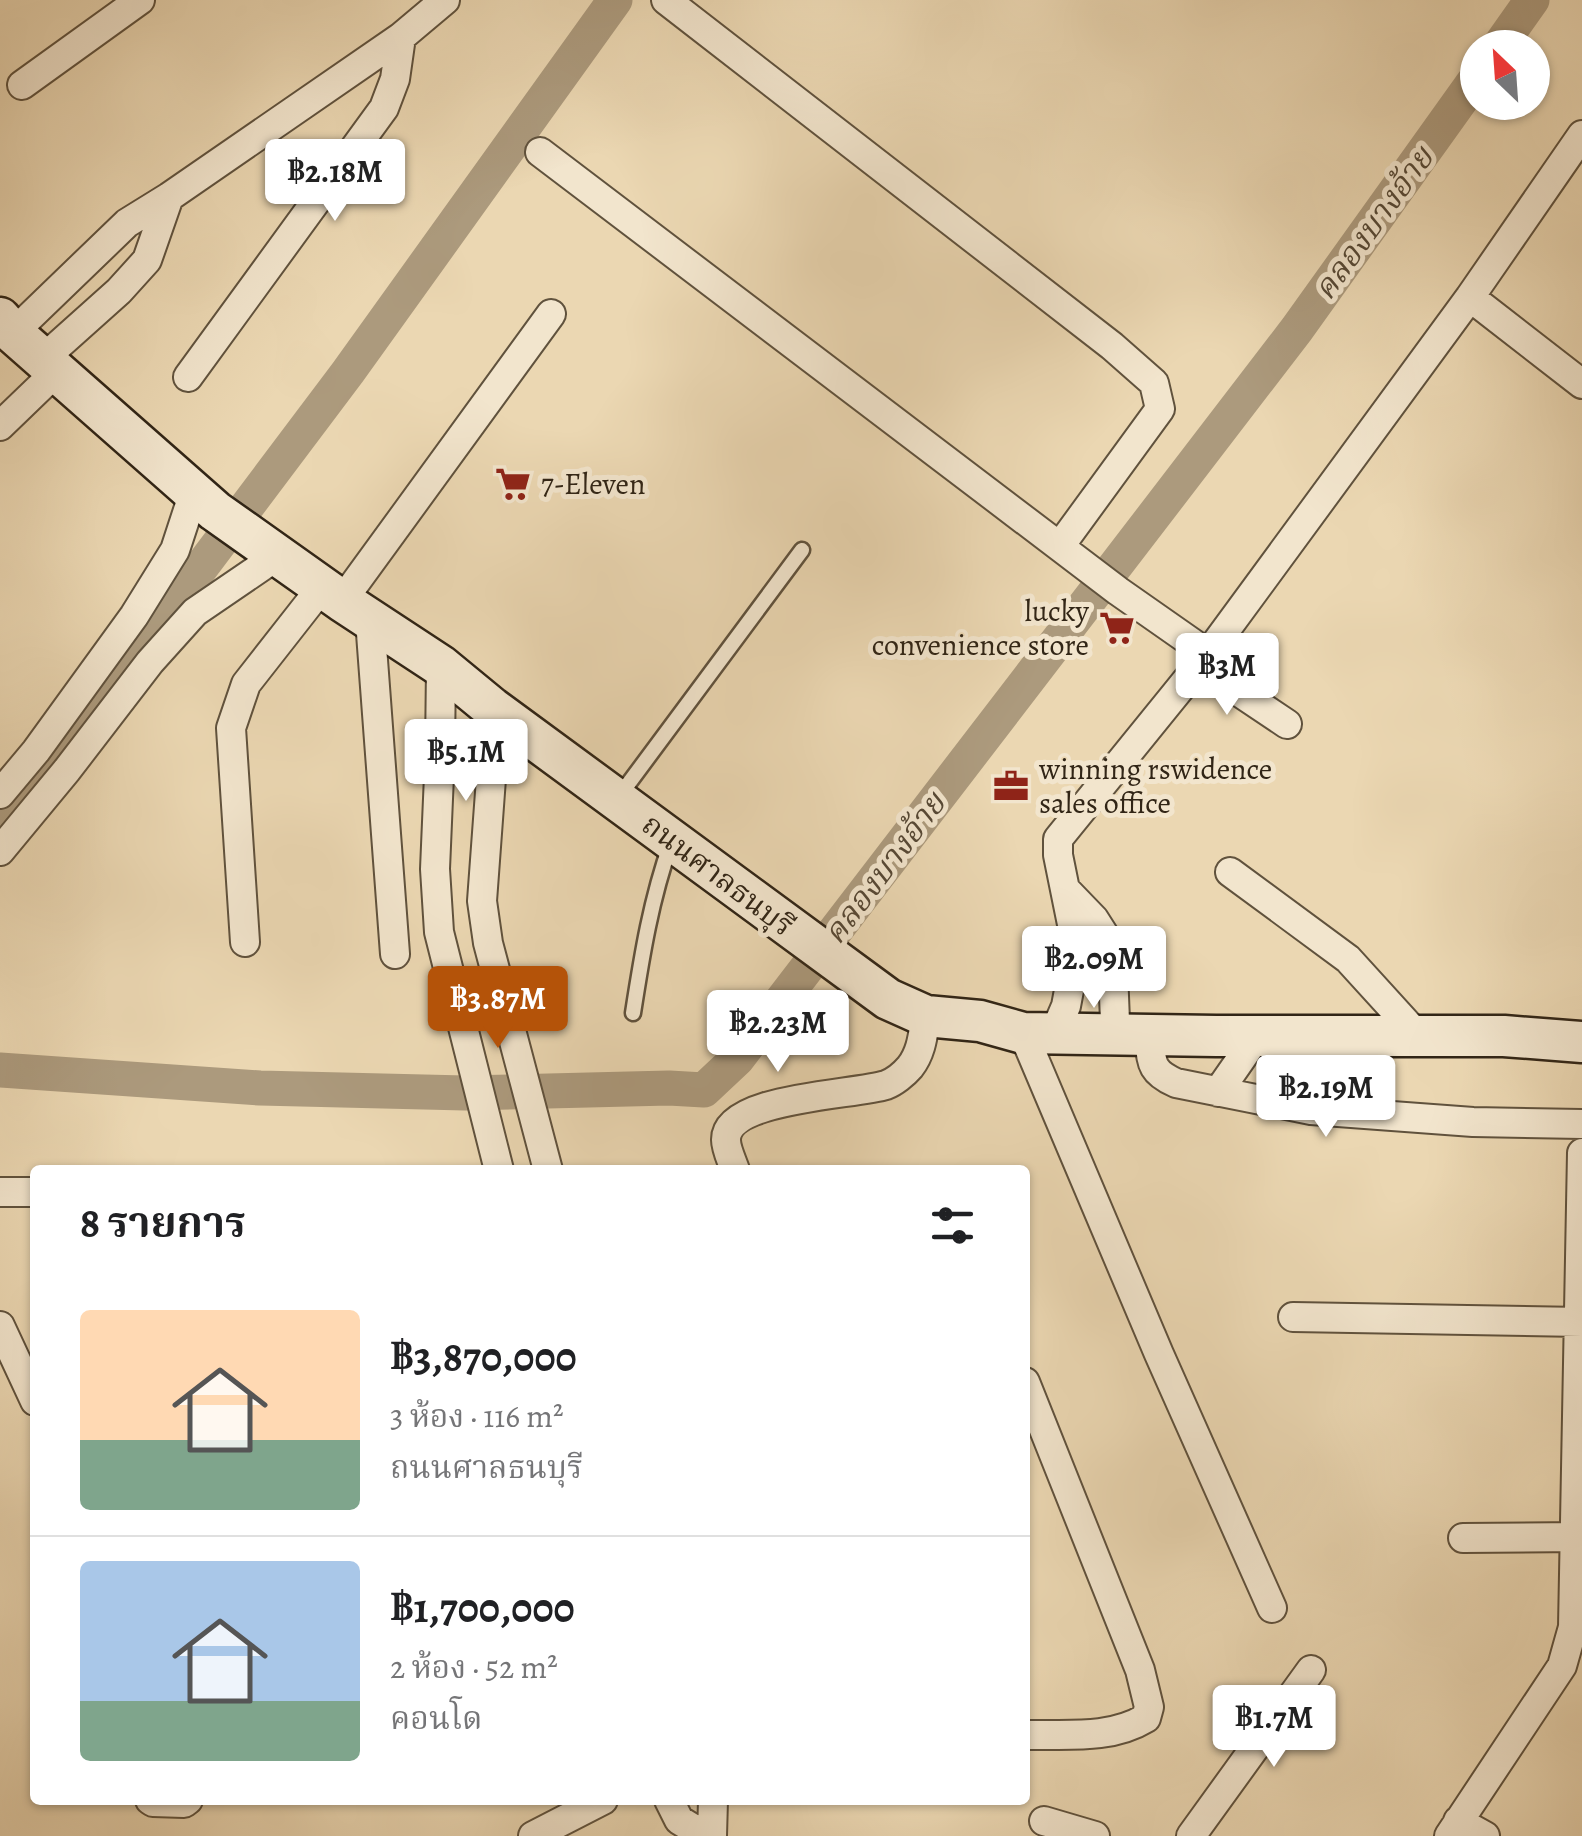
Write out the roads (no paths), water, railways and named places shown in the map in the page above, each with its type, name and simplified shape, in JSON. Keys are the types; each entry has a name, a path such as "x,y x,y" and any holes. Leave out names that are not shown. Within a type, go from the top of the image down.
{"street":[{"path":"22,85 140,0"},
{"path":"6,326 128,223 400,37 445,0"},
{"path":"666,0 1154,383 1160,409 1060,546"},
{"path":"188,376 384,108 395,78 400,37"},
{"path":"1075,939 1058,839 1203,659 1581,140"},
{"path":"540,152 1060,546 1287,724"},
{"path":"0,426 146,260 170,197"},
{"path":"1470,297 1582,384"},
{"path":"244,942 230,728 246,684 345,603 551,314"},
{"name":"ถนนศาลธนบุรี","path":"6,326 204,501 263,546 441,666 492,708 888,999 926,1016 980,1021 1038,1033 1504,1036 1582,1042"},
{"path":"0,794 134,616 204,501"},
{"path":"0,851 150,662 263,546"},
{"path":"345,603 395,954"},
{"path":"441,666 435,869 438,932 499,1165"},
{"path":"492,708 482,901 488,942 547,1165"},
{"path":"1230,872 1348,960 1419,1036"},
{"path":"1066,890 1094,919 1108,941"},
{"path":"438,901 482,901"},
{"path":"1073,970 1066,1006 1038,1033 1158,1354 1272,1608"},
{"path":"1113,971 1115,1021 1131,1035 1160,1076 1176,1084 1311,1110 1473,1122 1582,1124"},
{"path":"732,1165 725,1140 730,1126 745,1114 771,1105 889,1084 908,1070 918,1054 926,1016"},
{"path":"1218,1092 1257,1036"},
{"path":"1485,1836 1454,1829 1562,1666 1573,1627 1578,1537 1582,1153"},
{"path":"0,1192 30,1192"},
{"path":"1293,1317 1580,1322"},
{"path":"0,1326 30,1389"},
{"path":"1030,1395 1140,1670 1149,1707 1146,1718 1128,1729 1030,1735"},
{"path":"1463,1538 1578,1537"},
{"path":"1191,1836 1311,1670"},
{"path":"533,1836 594,1805"},
{"path":"672,1805 679,1820 708,1836 712,1805"},
{"path":"1044,1820 1095,1836"}],"lane":[{"path":"616,800 802,550"},
{"path":"633,1013 651,909 673,839"}],"waterway":[{"path":"14,816 348,372 615,0"},
{"name":"คลองบางอ้าย","path":"1511,30 1532,0"},
{"name":"คลองบางอ้าย","path":"0,1070 260,1088 465,1093 704,1090 737,1059 1297,329 1460,101"}],"place":[{"name":"7-Eleven","path":"513,484"},
{"name":"lucky convenience store","path":"1117,628"},
{"name":"winning rswidence sales office","path":"1011,786"}]}
